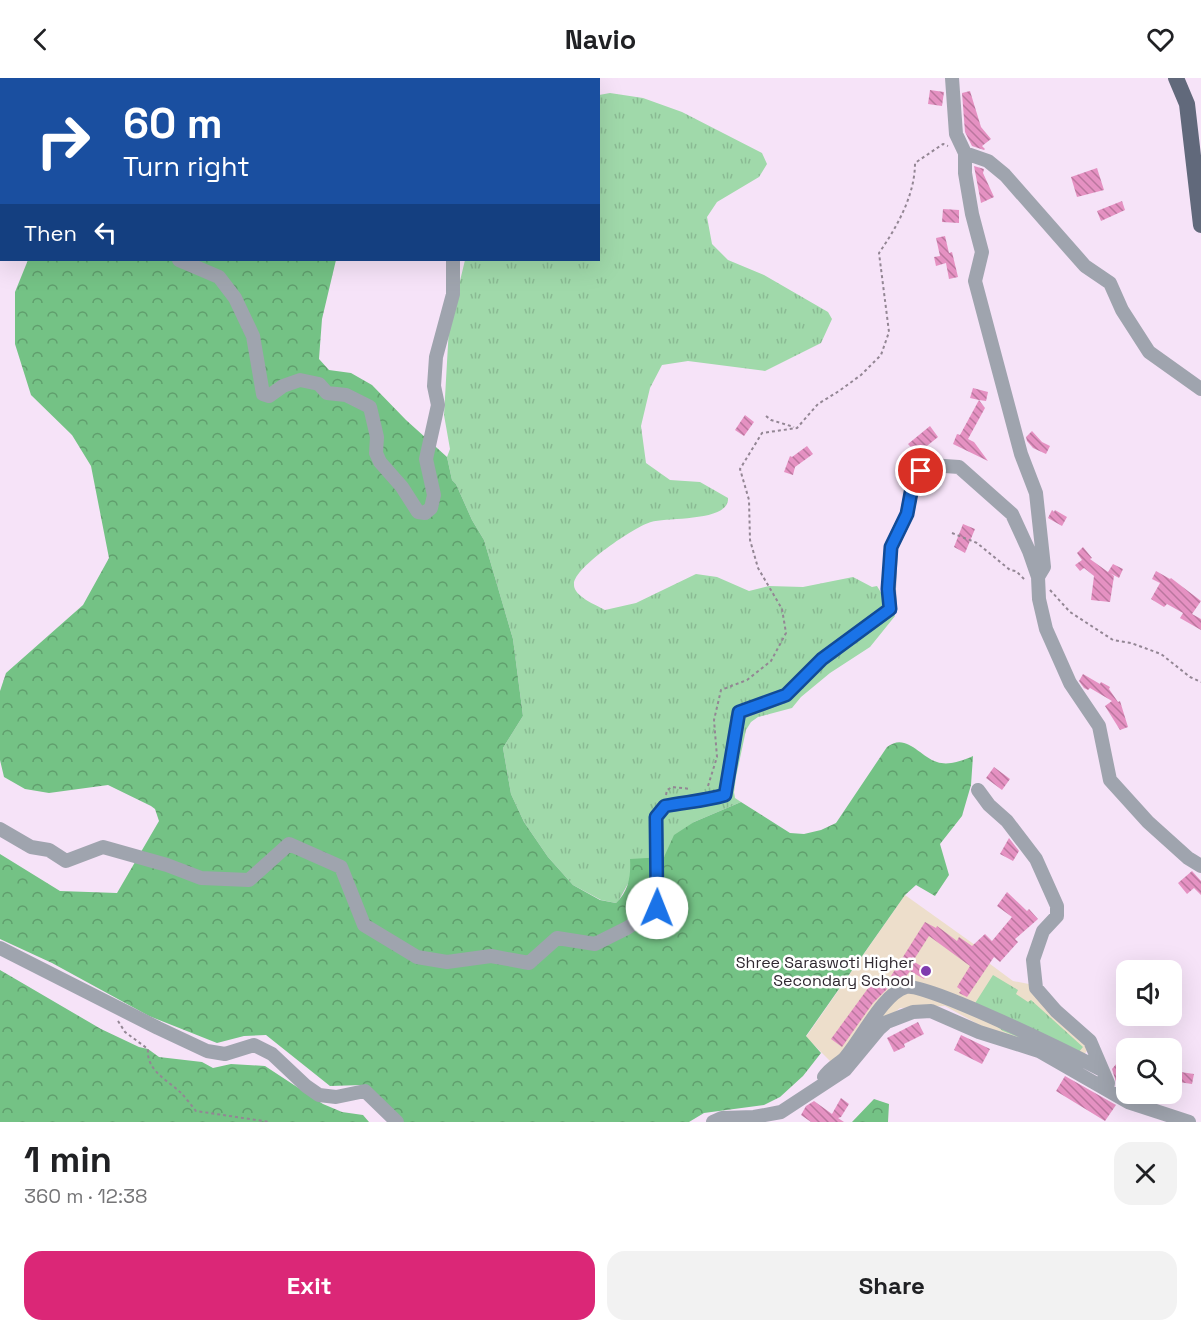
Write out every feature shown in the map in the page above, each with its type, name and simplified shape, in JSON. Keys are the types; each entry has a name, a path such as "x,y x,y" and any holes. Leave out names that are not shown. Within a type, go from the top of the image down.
{"main road":[{"path":"1176,78 1187,104 1201,225"}],"street":[{"path":"952,78 956,134 965,153 965,173 972,214 982,252 975,280 1021,454 1036,493 1044,567 1038,577"},
{"path":"965,153 988,161 1005,175 1085,266 1110,283 1122,310 1149,352 1201,389"},
{"path":"181,261 219,277 235,298 253,336 263,394 268,396 283,386 300,380 319,384 327,393 346,395 370,407 377,437 376,453 380,462 402,487 418,512 425,513 431,508 434,495 426,459 438,405 434,386 436,357 453,294 453,261"},
{"path":"0,829 31,847 49,850 66,861 103,847 167,865 201,878 249,880 289,844 340,867 364,925 417,957 447,962 491,956 529,963 557,938 595,944 627,928 657,908 656,817 665,806 725,795 739,712 786,695 822,659 890,609 888,589 891,547 907,514 913,482 921,471 930,465 959,467 1012,514 1038,577 1039,599 1046,629 1070,683 1099,726 1110,780 1148,822 1188,858 1201,866"},
{"path":"978,790 989,806 1007,820 1036,859 1057,906 1057,916 1043,931 1033,960 1036,988 1056,1011 1090,1041 1108,1083 1107,1089"},
{"path":"0,948 207,1051 225,1054 254,1045 272,1054 319,1095 336,1097 366,1091 397,1122"},
{"path":"812,1094 827,1072 844,1059 887,1001 895,992 907,986 924,990 994,1018 1102,1070"},
{"path":"713,1122 781,1112 812,1094 822,1084 845,1070 887,1022 913,1012 931,1011 978,1032 1038,1051 1128,1102 1189,1122"}],"path":[{"path":"702,787 709,785 717,758 714,720 721,690 747,680 771,661 786,633 782,609 758,568 750,540 749,500 740,469 762,433 797,428 818,404 861,375 881,356 888,332 879,253 896,230 915,178 915,163 942,144 965,153"},
{"path":"766,416 771,420 797,428"},
{"path":"952,533 977,543 1010,570 1016,571 1029,583 1039,599"},
{"path":"1038,577 1070,612 1113,639 1161,654 1190,677 1201,682"},
{"path":"665,806 667,790 672,787 694,789"},
{"path":"113,1005 118,1022 125,1032 148,1049 147,1054 157,1075 180,1092 196,1111 270,1122"}],"shaded area":[{"name":"Shree Saraswoti Higher Secondary School","path":"905,895 975,945 986,961 1013,981 1029,984 1091,1046 1082,1057 994,1033 945,1006 900,1008 832,1063 806,1037"}],"green space":[{"path":"610,93 643,98 682,112 762,153 767,164 759,177 717,202 707,217 712,244 728,260 764,275 828,312 832,319 821,343 765,371 688,361 662,365 650,388 641,426 646,463 670,480 700,482 728,498 726,506 709,515 643,525 607,548 584,568 574,584 577,592 586,600 605,610 636,603 696,574 717,577 749,591 769,586 803,587 853,577 872,587 877,586 895,616 870,647 830,673 801,697 792,708 758,717 751,722 746,730 734,792 735,798 741,802 694,822 664,857 631,878 616,903 601,900 573,885 548,857 524,822 511,794 503,748 523,716 513,639 484,540 452,480 447,457 450,449 444,415 449,327 465,261 600,261 600,95"},
{"path":"28,261 336,261 322,319 319,359 329,370 351,373 372,385 447,457 452,480 484,540 513,639 523,716 503,748 511,794 524,822 548,857 573,885 600,900 616,903 624,893 630,871 630,859 664,857 674,835 694,822 741,802 790,833 804,834 836,823 887,747 894,743 906,744 941,763 955,762 973,756 971,785 962,816 940,844 949,875 935,896 916,885 905,895 806,1036 821,1053 803,1076 780,1097 764,1105 704,1113 689,1122 399,1122 363,1085 330,1086 266,1035 244,1036 217,1043 149,1016 52,963 0,939 0,854 60,891 117,893 159,821 155,809 151,806 108,785 49,793 25,789 4,777 0,760 0,691 6,673 83,605 109,558 91,466 72,435 31,395 15,344 15,292"},
{"path":"0,970 101,1029 148,1049 159,1057 202,1062 213,1068 231,1064 265,1066 323,1104 342,1112 363,1115 369,1122 0,1122"},
{"path":"993,975 1018,990 1016,994 1028,1002 1031,1000 1083,1047 1073,1059 1003,1031 972,1008"},
{"path":"874,1099 889,1104 888,1122 852,1122"}],"building":[{"path":"930,90 944,92 942,106 928,104"},
{"path":"970,91 981,127 991,139 982,146 984,150 972,146 965,132 962,93"},
{"path":"974,166 984,169 983,173 994,197 981,203"},
{"path":"1097,168 1104,190 1077,197 1071,177"},
{"path":"1122,201 1125,210 1101,221 1097,211"},
{"path":"943,209 959,210 959,223 942,222"},
{"path":"945,236 949,253 952,252 958,277 949,279 946,263 936,266 934,257 940,256 936,238"},
{"path":"973,388 988,392 986,401 970,398"},
{"path":"979,400 985,408 968,439 974,442 988,461 953,444"},
{"path":"745,415 754,422 744,436 735,430"},
{"path":"930,426 938,437 917,454 908,444"},
{"path":"1032,431 1042,442 1050,446 1046,454 1033,448 1027,441 1026,437"},
{"path":"807,446 813,454 795,467 793,475 784,472 790,456 792,457"},
{"path":"1052,510 1067,517 1062,526 1048,518"},
{"path":"963,524 975,529 965,553 954,547"},
{"path":"1083,547 1092,558 1090,559 1108,572 1113,564 1123,569 1119,578 1110,573 1114,576 1110,602 1091,600 1094,576 1084,568 1080,571 1075,565 1082,560 1077,553"},
{"path":"1156,571 1171,578 1201,601 1192,614 1201,619 1201,630 1180,618 1183,613 1167,604 1164,607 1151,599 1160,583 1152,579"},
{"path":"1083,674 1110,687 1109,689 1118,702 1120,701 1128,727 1120,730 1105,706 1112,701 1090,688 1088,690 1084,688 1079,681"},
{"path":"994,767 1010,779 1002,790 986,778"},
{"path":"1009,838 1019,851 1013,861 1000,854"},
{"path":"1192,871 1201,881 1201,895 1194,888 1187,894 1178,883"},
{"path":"1007,892 1038,919 1015,939 1018,942 1000,962 994,957 967,997 959,993 961,990 957,987 970,966 929,936 913,961 929,971 924,979 910,971 905,978 898,981 891,976 925,922 936,928 937,926 957,941 959,937 972,946 985,934 992,941 1012,917 997,906"},
{"path":"877,976 890,986 873,1003 842,1047 831,1039"},
{"path":"918,1022 924,1034 894,1052 887,1038"},
{"path":"961,1035 990,1049 982,1064 954,1050"},
{"path":"1116,1064 1116,1082 1112,1069"},
{"path":"1182,1072 1194,1074 1192,1084 1182,1082"},
{"path":"1065,1076 1116,1105 1105,1121 1056,1091"},
{"path":"841,1098 849,1104 838,1118 844,1122 811,1122 801,1115 806,1106 814,1101 832,1114"}],"place":[{"name":"Shree Saraswoti Higher Secondary School","path":"926,971"}],"route":[{"path":"657,908 656,817 665,806 725,795 739,712 786,695 822,659 890,609 888,589 891,547 907,514 913,482 921,471"}]}
